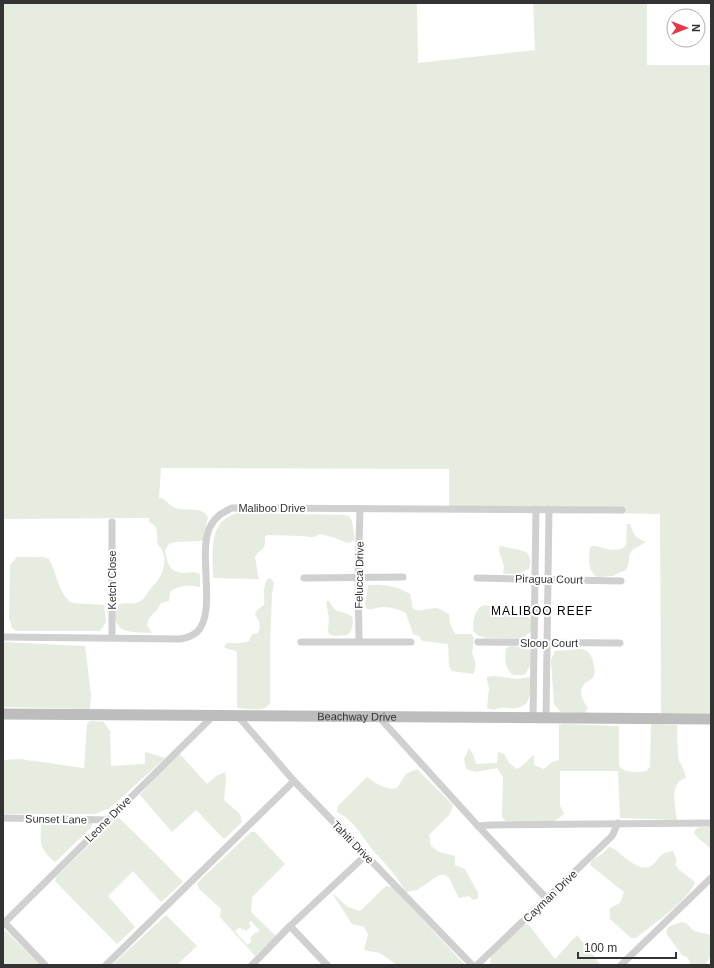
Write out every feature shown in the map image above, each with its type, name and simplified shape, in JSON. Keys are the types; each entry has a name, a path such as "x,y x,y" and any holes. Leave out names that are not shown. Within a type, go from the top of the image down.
{"street":[{"name":"Maliboo Drive","path":"3,637 180,639 189,637 197,632 203,624 206,607 206,544 210,526 219,514 232,508 622,510"},
{"name":"Felucca Drive","path":"358,641 360,509"},
{"path":"534,717 536,509"},
{"path":"546,717 549,509"},
{"name":"Ketch Close","path":"112,522 112,638"},
{"path":"304,578 403,577"},
{"name":"Piragua Court","path":"477,578 621,581"},
{"path":"301,642 411,642"},
{"name":"Sloop Court","path":"478,642 620,643"},
{"name":"Beachway Drive","path":"3,714 711,719"},
{"name":"Leone Drive","path":"4,923 214,715"},
{"name":"Tahiti Drive","path":"237,715 294,781 472,965"},
{"path":"378,716 547,899"},
{"path":"106,965 294,781"},
{"name":"Sunset Lane","path":"3,818 108,820"},
{"name":"Cayman Drive","path":"478,965 612,836 618,823"},
{"path":"478,826 711,823"},
{"path":"252,965 290,926 366,855"},
{"path":"621,965 711,878"},
{"path":"4,923 45,965"},
{"path":"290,926 327,965"}],"shaded area":[{"path":"3,3 417,3 418,63 535,50 533,3 647,3 647,65 711,65 711,713 661,713 660,514 449,510 449,469 161,468 159,498 162,498 175,508 201,511 208,517 204,540 174,542 169,544 165,550 167,560 173,570 181,573 194,572 200,574 200,587 184,586 170,592 169,601 161,603 157,610 149,618 147,625 152,633 134,632 123,629 116,621 115,615 116,609 120,604 137,603 143,599 159,579 164,567 164,555 158,545 157,532 155,526 149,522 149,518 3,519"},
{"path":"239,513 349,516 352,521 355,540 348,543 320,534 314,537 268,535 265,536 264,547 255,557 259,579 213,578 213,548 217,530 221,522"},
{"path":"627,524 630,524 635,536 646,542 631,552 626,570 612,576 597,577 590,567 590,547 595,546 611,550 622,549 626,545"},
{"path":"500,546 526,552 530,558 529,569 518,574 503,574 504,566 499,551"},
{"path":"17,557 44,557 49,559 61,589 67,599 72,603 104,605 106,622 100,631 17,631 12,628 9,618 10,565"},
{"path":"269,578 274,583 272,594 270,646 270,703 268,706 260,709 238,708 237,652 224,647 227,643 241,643 249,641 252,634 257,634 260,629 260,624 255,615 257,610 264,605 265,584"},
{"path":"368,585 390,586 405,591 410,594 413,609 422,610 437,608 449,614 450,624 455,634 471,634 474,638 472,654 475,661 475,666 473,674 452,671 449,666 448,644 422,641 419,636 413,634 406,613 388,607 367,609 365,604"},
{"path":"329,601 335,610 348,614 352,617 353,623 351,631 347,635 334,636 329,634 329,618 326,602"},
{"path":"484,605 492,606 495,611 500,614 512,613 531,618 533,630 522,639 487,638 479,636 473,631 474,619 478,609"},
{"path":"3,642 85,646 91,695 90,709 3,707"},
{"path":"511,646 530,650 532,660 525,675 513,675 508,669 505,660 506,648"},
{"path":"582,649 590,654 593,660 595,672 593,678 585,683 581,689 583,699 588,708 585,713 561,712 554,704 551,660 555,651"},
{"path":"493,676 518,679 528,677 531,679 530,696 525,704 516,708 498,708 494,710 487,708 489,688 487,677"},
{"path":"90,721 104,722 110,731 111,766 145,764 145,752 165,758 110,808 95,814 3,814 3,760 20,759 84,768 87,724"},
{"path":"651,724 677,725 678,758 686,778 677,784 675,789 674,802 677,820 620,818 618,771 560,771 560,806 564,814 555,821 506,821 502,817 503,777 497,768 476,772 466,769 464,759 469,748 473,754 476,764 497,763 498,752 504,754 509,763 517,769 534,755 534,765 544,769 552,762 559,760 559,725 619,726 619,766 624,770 635,772 646,771 650,767"},
{"path":"178,752 207,784 216,776 225,772 226,781 224,800 240,814 242,822 224,839 196,810 172,832 140,795"},
{"path":"417,769 453,805 450,814 429,835 431,846 439,852 455,856 455,865 465,869 478,893 478,898 473,900 469,896 459,898 449,878 445,875 439,875 417,890 406,892 394,874 356,828 348,819 337,812 338,806 367,777 378,784 393,789 397,788 406,774"},
{"path":"118,817 183,882 161,902 133,871 108,896 135,927 117,944 55,881 57,876"},
{"path":"93,821 91,828 55,862 43,849 41,841 41,823"},
{"path":"711,827 711,850 695,835 694,832 697,828"},
{"path":"251,832 255,832 285,864 252,897 251,912 276,936 255,956 220,917 221,909 199,889 197,883","holes":["251,921 260,931 257,933 256,932 250,938 252,941 247,945 235,931 240,927 242,930 244,929 246,931 251,927 249,923"]},
{"path":"609,847 613,848 631,862 647,868 664,853 673,851 677,861 675,864 678,869 695,882 692,889 678,904 636,938 631,938 610,919 610,908 620,903 624,892 590,865 592,860 602,854"},
{"path":"386,886 392,887 465,965 397,965 380,953 364,950 368,934 364,927 352,924 332,893 348,907 360,911"},
{"path":"166,915 197,946 177,965 112,965"},
{"path":"682,922 687,924 694,931 711,935 711,956 705,965 688,965 690,963 688,958 682,955 666,933 668,927"},
{"path":"528,924 555,959 577,935 601,965 490,965 491,956 522,925"},
{"path":"3,930 6,931 40,965 3,965"}],"district":[{"name":"MALIBOO REEF","path":"542,611"}]}
